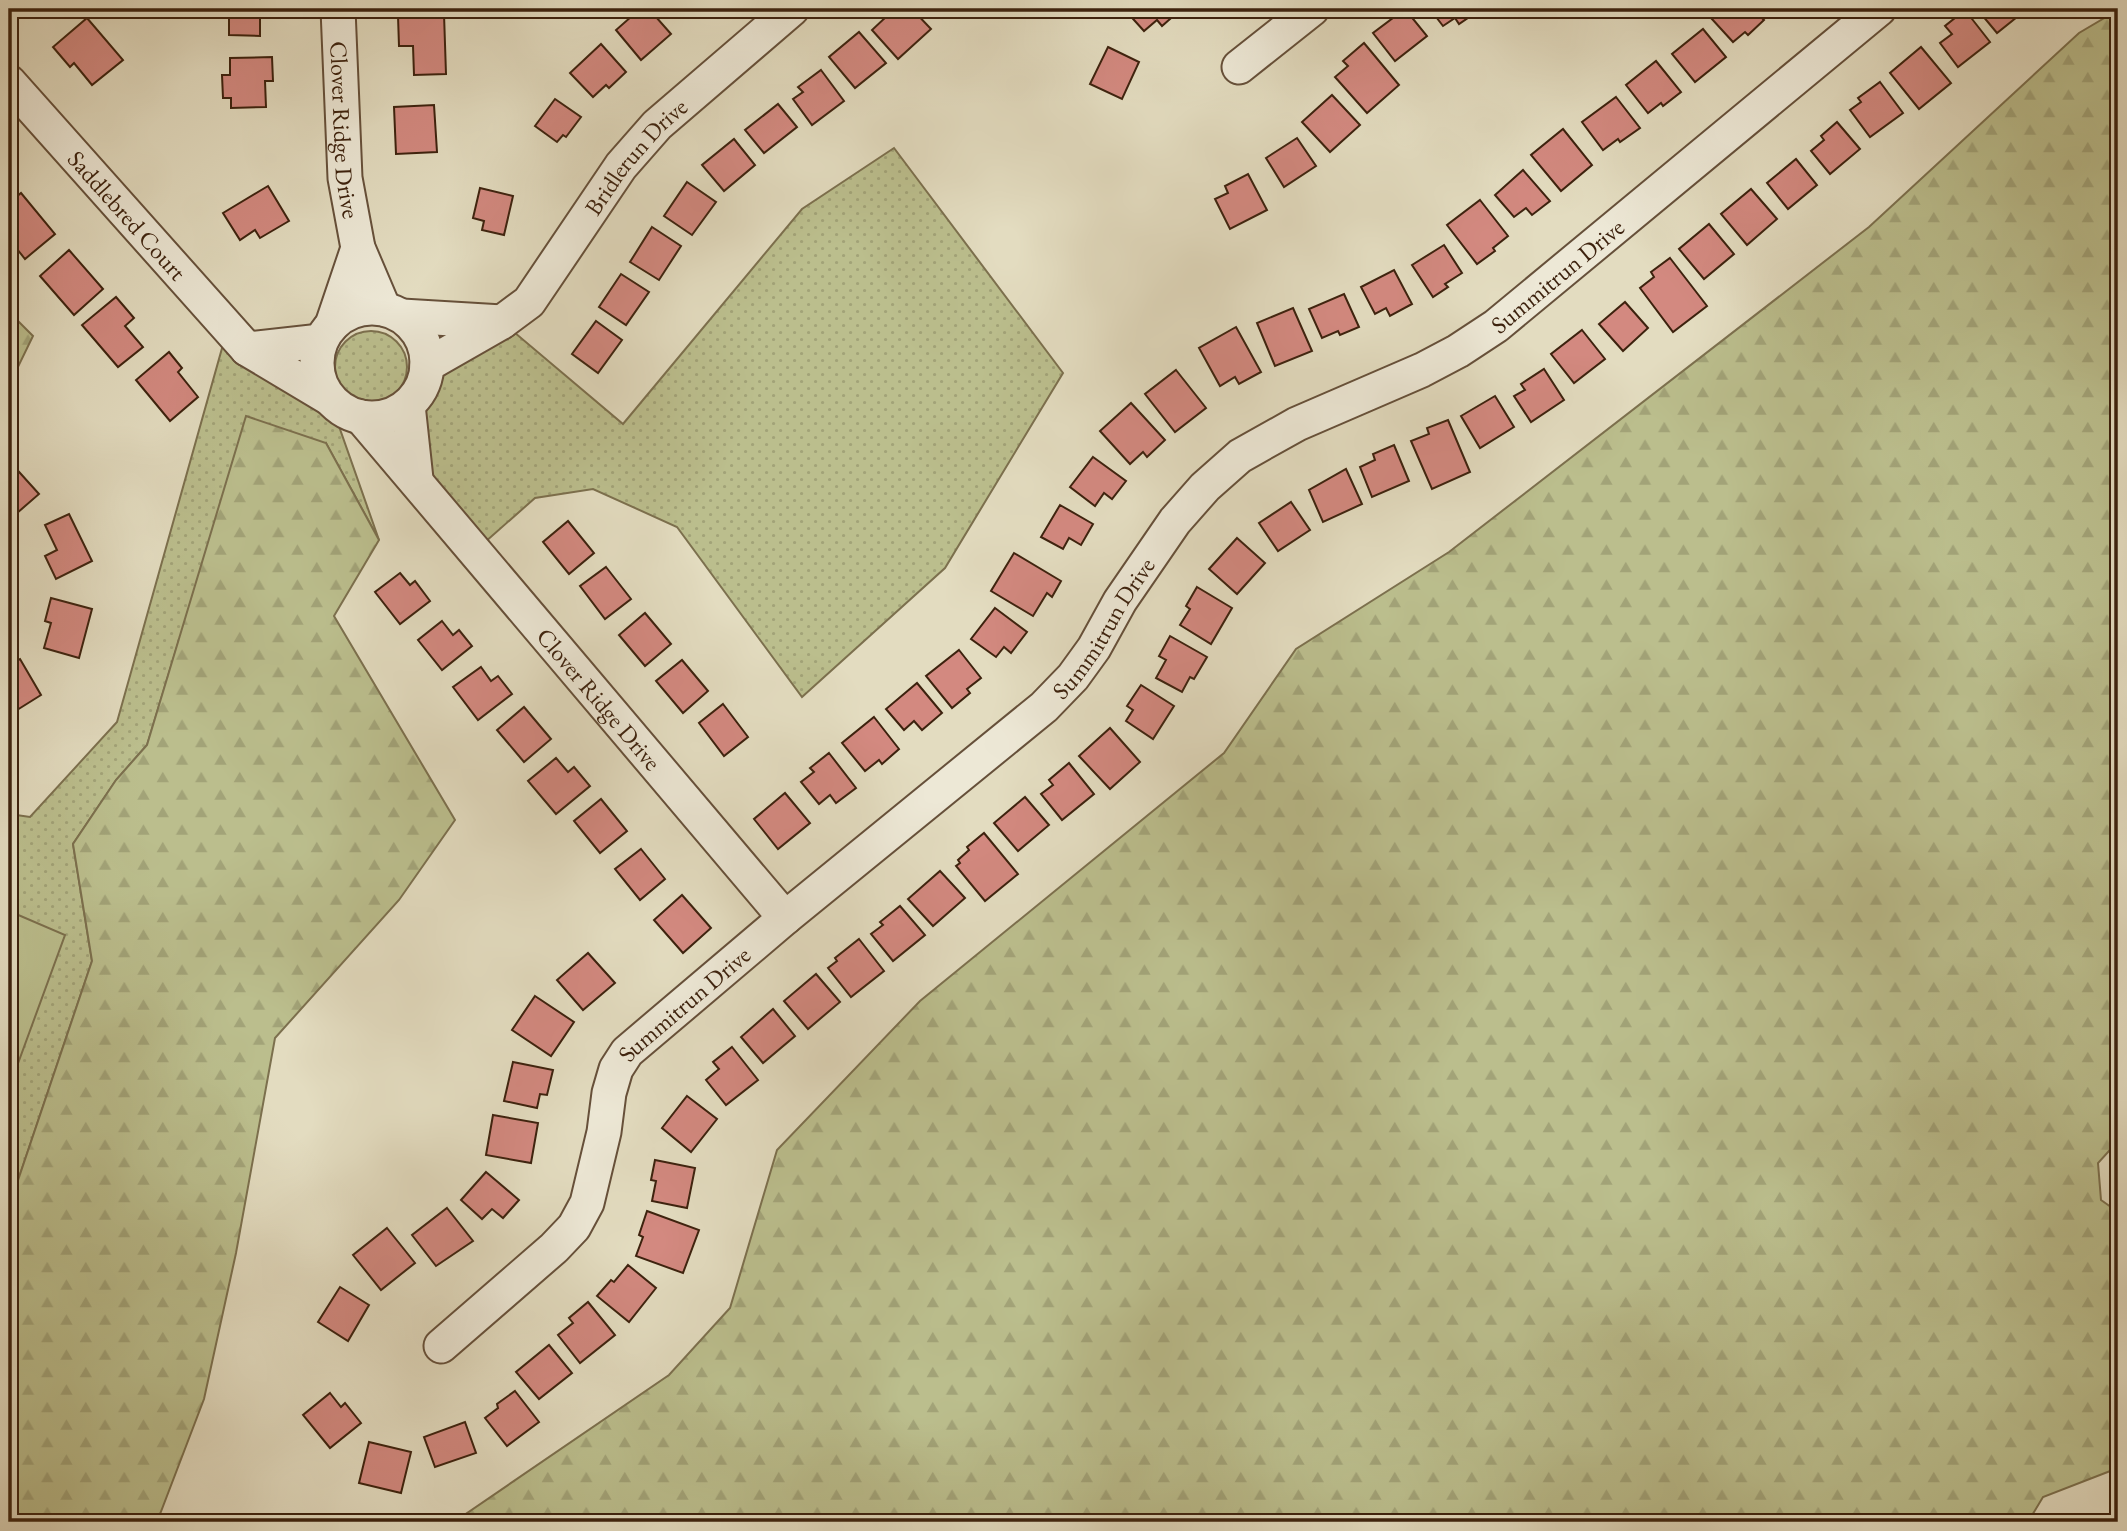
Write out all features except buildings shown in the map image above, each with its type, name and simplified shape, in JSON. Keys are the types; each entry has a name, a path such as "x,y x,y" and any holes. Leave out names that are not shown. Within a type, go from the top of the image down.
{"street":[{"name":"Clover Ridge Drive","path":"338,9 345,178 358,248 393,312 416,329 425,346 427,365"},
{"name":"Bridlerun Drive","path":"427,365 502,322 529,303 621,166 657,125 792,9"},
{"path":"1239,67 1312,9"},
{"name":"Summitrun Drive","path":"441,1346 575,1227 587,1203 616,1069 627,1052 785,918 1044,707 1073,677 1094,648 1120,601 1175,521 1205,488 1240,456 1297,424 1422,370 1496,326 1879,9"},
{"name":"Saddlebred Court","path":"9,82 247,349 329,398"},
{"name":"Clover Ridge Drive","path":"358,248 316,362 320,381 329,398 344,410 362,417 785,918"},
{"path":"247,349 326,333 347,313 366,308 502,322"},
{"path":"362,417 391,414 408,405 420,390 427,365"},
{"path":"408,405 416,479"}],"green space":[{"path":"2118,10 2118,1141 2098,1163 2101,1200 2118,1212 2118,1468 2043,1497 2028,1522 454,1522 669,1375 730,1308 777,1150 920,1001 1224,753 1296,649 1449,552 1869,227 2079,33"},
{"path":"894,148 1063,373 945,568 802,697 677,527 593,489 535,498 476,550 416,479 408,405 420,390 427,365 502,322 623,424 802,209"},
{"path":"9,312 33,336 16,371 9,363"},
{"path":"228,327 329,398 379,540 326,443 179,640 147,745 116,780 73,844 92,961 9,1207 9,814 30,817 117,722"},
{"path":"371,331 385,334 397,341 404,353 407,367 404,381 397,393 385,400 371,403 357,400 345,393 338,381 335,367 338,353 345,341 357,334"},
{"path":"246,416 326,443 379,540 334,616 455,820 399,900 275,1038 236,1253 204,1399 157,1522 9,1522 9,1207 92,961 73,844 116,780 147,745"},
{"path":"9,911 65,935 9,1088"}]}
